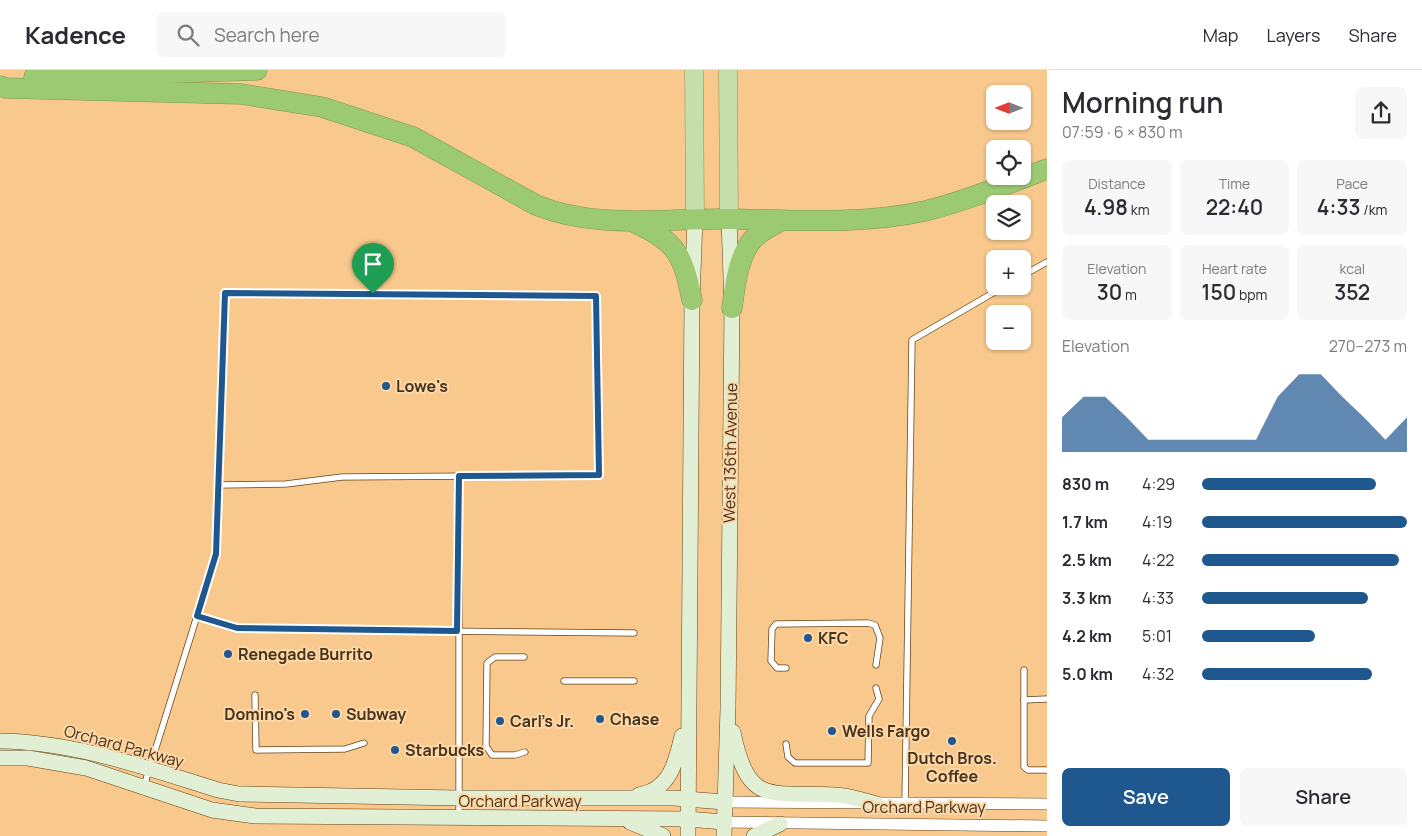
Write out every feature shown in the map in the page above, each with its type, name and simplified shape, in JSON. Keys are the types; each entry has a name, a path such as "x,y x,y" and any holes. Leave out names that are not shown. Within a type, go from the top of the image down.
{"highway":[{"path":"0,78 257,70"},
{"path":"0,86 6,88 240,94 322,107 413,137 521,198 557,214 593,221 861,219 924,211 1047,169"},
{"path":"630,221 663,237 674,249 684,269 692,300"},
{"path":"732,308 740,268 748,248 755,237 781,221"}],"main road":[{"path":"688,836 692,300 695,219 694,70"},
{"name":"West 136th Avenue","path":"724,829 728,709 732,308 727,123 728,70"},
{"path":"728,709 742,769 756,786 773,793 838,795 877,804"},
{"path":"624,798 652,792 667,780 674,766 688,710"},
{"name":"Orchard Parkway","path":"0,740 22,741 78,749 218,790 239,794 459,798 624,798 724,802"},
{"name":"Orchard Parkway","path":"0,758 28,758 86,768 212,810 255,816 687,819 724,829"},
{"path":"622,819 663,836"},
{"path":"754,836 780,824"}],"street":[{"name":"Orchard Parkway","path":"724,802 1047,804"},
{"name":"Orchard Parkway","path":"724,829 780,824 1047,826"}],"lane":[{"path":"1031,271 1047,262"},
{"path":"144,788 216,554 218,485 225,293 596,296 599,475 342,477 286,484 218,485"},
{"path":"905,804 912,340 990,295"},
{"path":"459,476 457,631 459,818"},
{"path":"197,616 237,628 634,633"},
{"path":"786,668 777,668 771,661 772,629 776,624 868,623 875,625 880,638 876,665"},
{"path":"524,657 495,657 487,663 486,746 492,754 515,755 526,752"},
{"path":"1024,670 1024,767 1028,770 1047,770"},
{"path":"564,681 634,681"},
{"path":"786,744 788,757 794,763 868,763 869,716 879,699 876,688"},
{"path":"255,695 256,750 345,749 364,743"},
{"path":"1024,700 1047,699"}],"place":[{"name":"Lowe's","path":"386,386"},
{"name":"KFC","path":"808,638"},
{"name":"Renegade Burrito","path":"228,654"},
{"name":"Domino's","path":"305,714"},
{"name":"Subway","path":"336,714"},
{"name":"Chase","path":"600,719"},
{"name":"Carl's Jr.","path":"500,721"},
{"name":"Wells Fargo","path":"832,731"},
{"name":"Dutch Bros. Coffee","path":"952,741"},
{"name":"Starbucks","path":"395,750"}],"route":[{"path":"225,293 373,294 596,296 599,475 459,476 457,631 237,628 197,616 216,554 225,293"}]}
